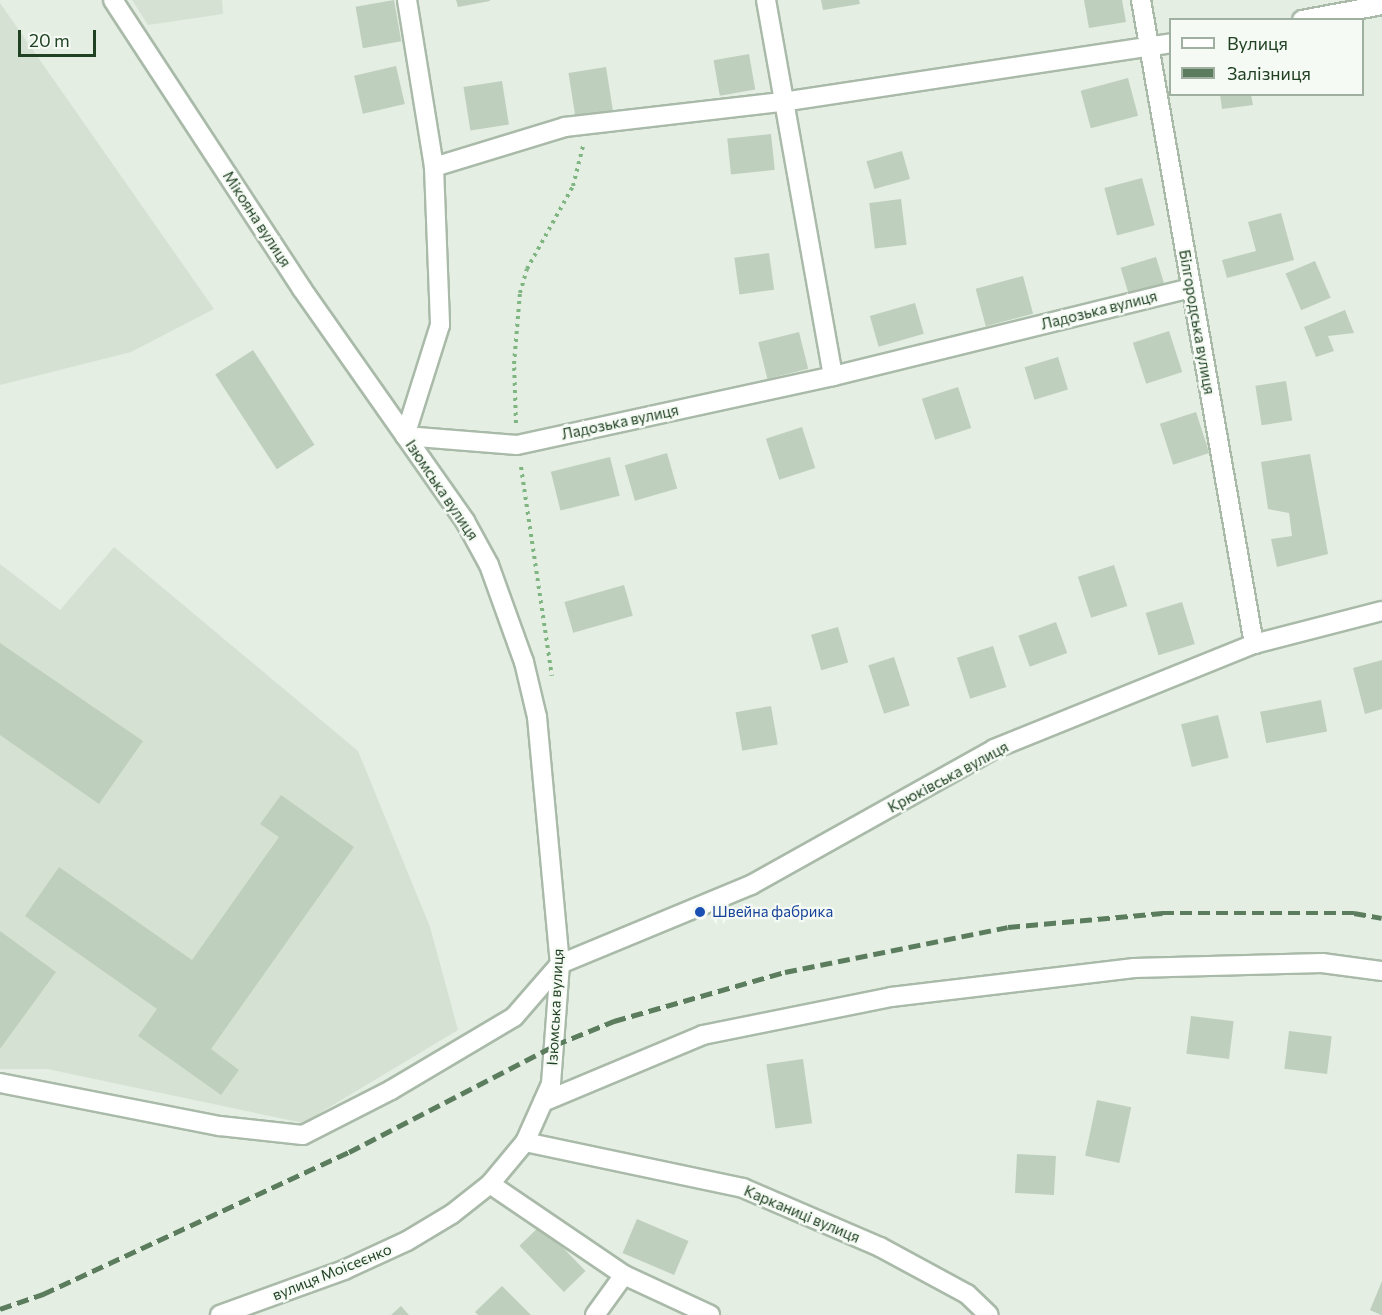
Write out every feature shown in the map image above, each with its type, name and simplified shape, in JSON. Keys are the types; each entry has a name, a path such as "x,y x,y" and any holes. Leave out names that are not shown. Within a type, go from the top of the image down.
{"street":[{"name":"Мікояна вулиця","path":"113,0 302,289 405,436"},
{"name":"Ізюмська вулиця","path":"407,0 434,167 440,325 405,436 465,521 489,565 524,662 537,717 560,963 551,1084"},
{"path":"766,0 782,102 833,376"},
{"name":"Білгородська вулиця","path":"1141,0 1254,644"},
{"path":"1313,18 1382,5"},
{"path":"434,167 565,127 782,102 1169,43"},
{"name":"Ладозька вулиця","path":"405,436 517,445 833,376 1190,288"},
{"name":"Крюківська вулиця","path":"560,963 751,885 994,749 1254,644 1382,610"},
{"path":"0,1083 220,1126 303,1134 391,1090 514,1017 560,963"},
{"path":"543,1102 703,1035 891,997 1134,968 1322,963 1382,971"},
{"name":"вулиця Моісеєнко","path":"220,1315 344,1270 407,1241 452,1214 490,1184 525,1142 551,1084"},
{"name":"Карканиці вулиця","path":"525,1142 743,1188 880,1247 967,1294 989,1315"},
{"path":"490,1184 624,1275 710,1315"},
{"path":"595,1315 624,1275"}],"shaded area":[{"path":"132,0 222,0 223,14 148,25"},
{"path":"0,3 214,309 131,352 0,385"},
{"path":"114,547 358,751 430,927 458,1030 303,1123 47,1069 0,1069 0,564 60,610"}],"building":[{"path":"394,0 401,41 363,48 356,7"},
{"path":"456,0 490,0 490,1 458,7"},
{"path":"821,0 859,0 860,4 823,10"},
{"path":"1084,0 1122,0 1126,22 1089,28"},
{"path":"749,54 755,89 720,96 714,60"},
{"path":"396,66 405,104 363,114 354,76"},
{"path":"606,67 613,110 575,116 568,73"},
{"path":"1128,78 1138,116 1091,128 1081,91"},
{"path":"502,81 509,124 470,131 463,87"},
{"path":"1220,96 1251,96 1253,105 1222,109"},
{"path":"771,134 775,170 731,174 727,139"},
{"path":"902,151 910,179 874,189 866,161"},
{"path":"1142,178 1155,225 1117,235 1104,188"},
{"path":"901,199 907,245 875,249 869,203"},
{"path":"1281,213 1294,260 1227,278 1222,260 1256,251 1248,222"},
{"path":"769,253 774,290 739,295 734,258"},
{"path":"1156,257 1164,284 1129,295 1121,268"},
{"path":"1315,261 1331,298 1301,310 1286,274"},
{"path":"1023,276 1033,314 986,326 976,289"},
{"path":"915,303 924,334 879,347 870,316"},
{"path":"1345,310 1354,333 1328,336 1334,351 1316,357 1304,327"},
{"path":"1169,331 1182,372 1146,384 1133,343"},
{"path":"799,332 808,369 767,379 758,342"},
{"path":"253,350 315,445 277,469 215,375"},
{"path":"1058,357 1068,390 1034,400 1025,367"},
{"path":"1286,381 1292,421 1262,425 1255,386"},
{"path":"958,387 971,428 935,440 922,399"},
{"path":"1196,412 1209,453 1173,465 1160,424"},
{"path":"802,427 815,468 779,480 766,439"},
{"path":"667,453 677,489 635,501 625,465"},
{"path":"1310,454 1328,554 1277,567 1271,539 1292,536 1289,513 1268,509 1261,462"},
{"path":"610,457 620,496 560,511 551,472"},
{"path":"1114,565 1127,606 1091,618 1078,577"},
{"path":"624,585 633,616 573,633 564,602"},
{"path":"1182,602 1195,644 1159,655 1146,613"},
{"path":"1056,622 1067,653 1030,667 1018,636"},
{"path":"838,627 848,663 821,670 811,635"},
{"path":"0,643 143,741 99,804 0,735"},
{"path":"993,646 1006,687 970,699 957,658"},
{"path":"894,657 910,706 884,714 868,665"},
{"path":"1382,660 1382,709 1365,714 1353,668"},
{"path":"1321,700 1327,731 1266,743 1260,712"},
{"path":"771,706 778,744 742,751 736,712"},
{"path":"1218,715 1229,758 1192,767 1181,724"},
{"path":"281,795 354,847 211,1049 239,1070 221,1095 138,1036 157,1009 25,916 59,867 192,960 279,837 260,824"},
{"path":"0,931 56,972 0,1049"},
{"path":"1191,1016 1234,1021 1229,1059 1186,1054"},
{"path":"1289,1031 1332,1036 1327,1074 1284,1069"},
{"path":"803,1059 812,1123 775,1129 766,1064"},
{"path":"1097,1100 1131,1107 1119,1163 1085,1156"},
{"path":"1017,1154 1056,1156 1054,1195 1015,1193"},
{"path":"637,1219 689,1241 674,1275 623,1253"},
{"path":"541,1225 585,1271 564,1292 519,1246"},
{"path":"1382,1281 1382,1315 1381,1315 1370,1310"},
{"path":"502,1286 531,1315 478,1315 475,1312"},
{"path":"401,1306 409,1315 391,1315"}],"railway":[{"path":"0,1309 43,1294 349,1152 555,1045 614,1021 785,972 1008,927 1162,913 1354,913 1382,918"}],"place":[{"name":"Швейна фабрика","path":"700,912"}]}
